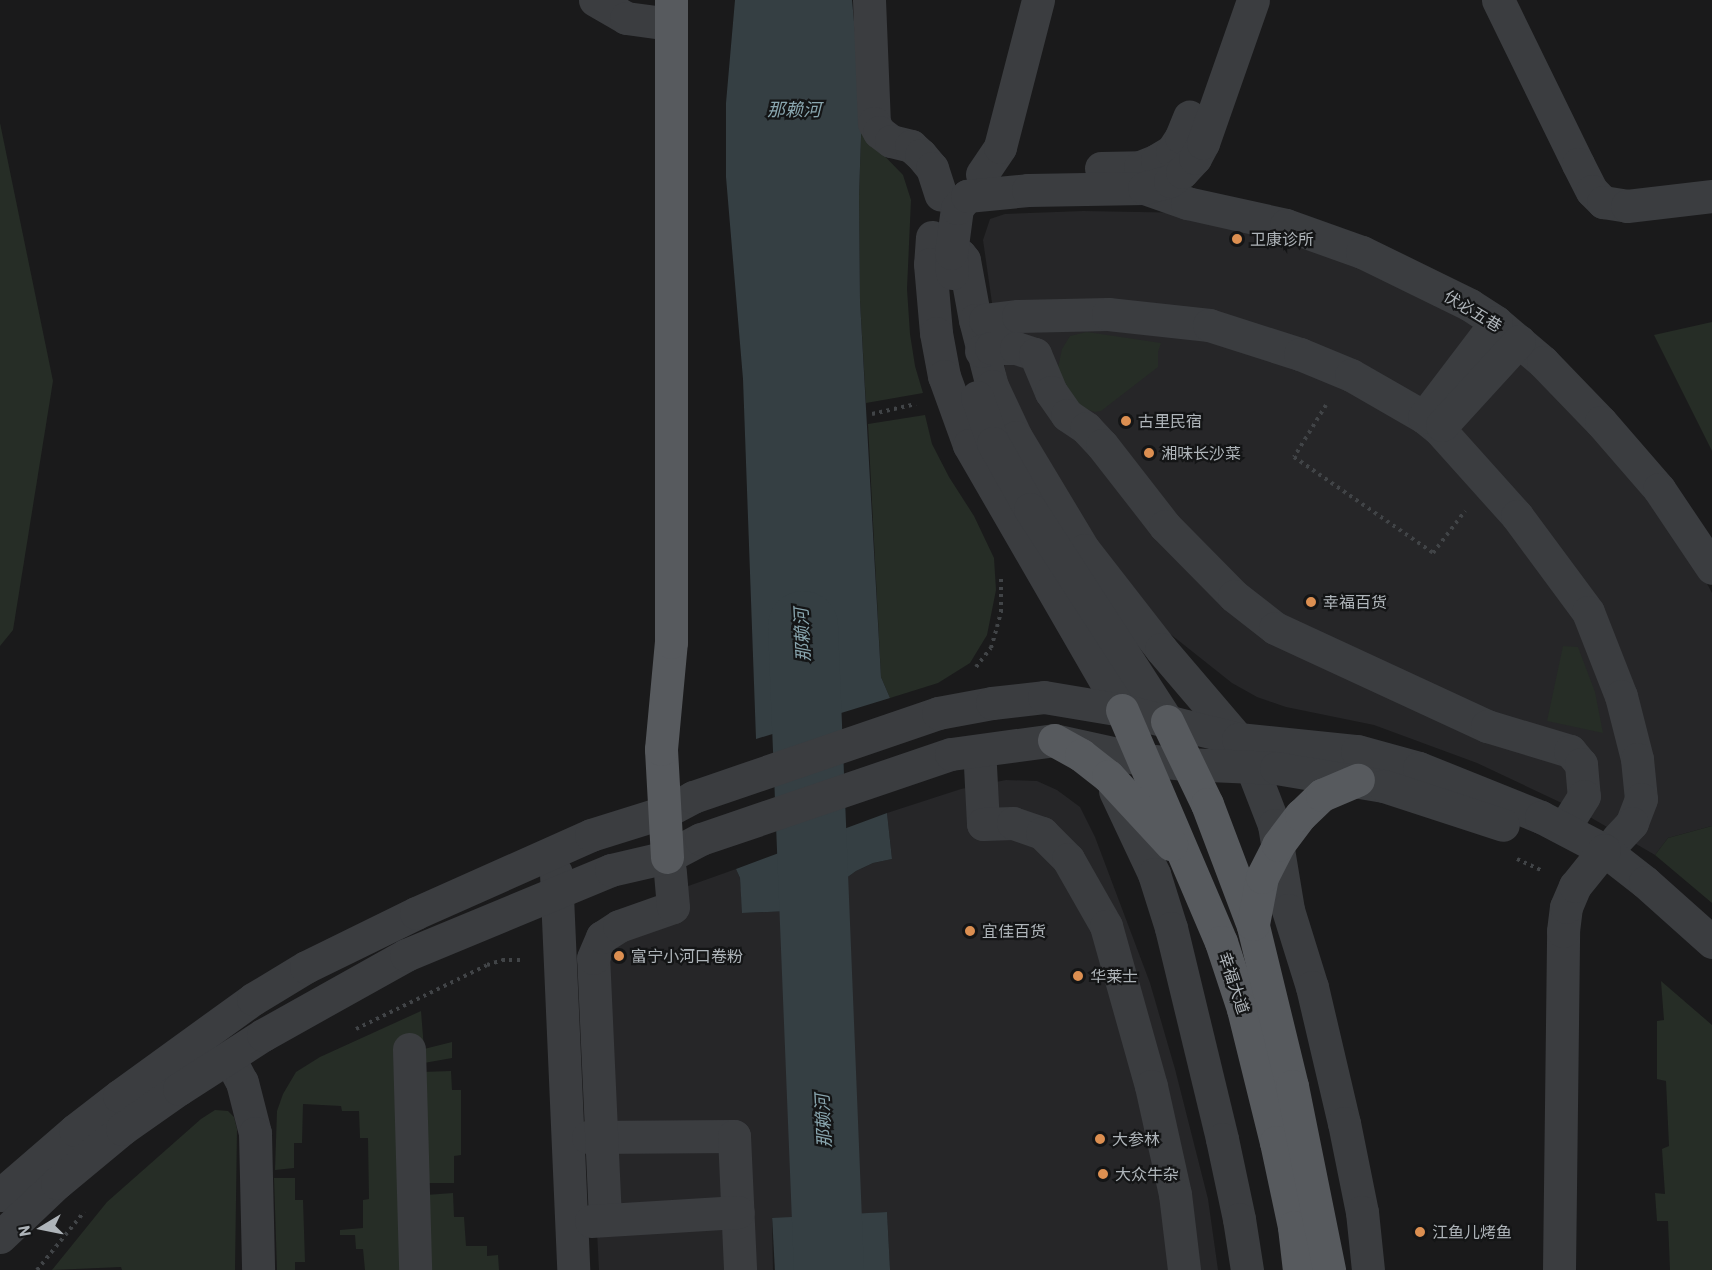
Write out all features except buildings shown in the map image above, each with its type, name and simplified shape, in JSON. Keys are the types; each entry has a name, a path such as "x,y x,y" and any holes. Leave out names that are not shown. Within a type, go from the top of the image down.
{"main road":[{"path":"668,863 661,749 671,642 671,12"},
{"name":"幸福大道","path":"1122,710 1221,942 1252,1042 1285,1184 1299,1270"},
{"name":"幸福大道","path":"1167,721 1186,765 1208,804 1253,926 1293,1086 1329,1270"},
{"path":"1054,740 1081,755 1108,776 1187,863"},
{"path":"1253,926 1262,877 1278,845 1301,814 1322,795 1358,780"}],"street":[{"path":"595,0 627,18 671,12"},
{"path":"869,0 874,123 879,132 891,141 910,146 927,161 932,168 941,195"},
{"path":"982,174 1000,147 1038,0"},
{"path":"1122,710 969,445 945,376 932,302 932,240 935,211 941,195 955,180 982,174 1140,167 1172,151 1181,137 1232,0"},
{"path":"1167,721 1030,510 993,443 964,356 951,253 957,208 967,196 1028,190 1143,188 1170,181 1195,158 1203,143 1253,0"},
{"path":"1498,0 1592,191 1603,202 1627,206 1712,196"},
{"name":"伏必五巷","path":"1143,188 1187,203 1286,225 1362,252 1470,305 1507,331 1568,387 1659,489 1712,568"},
{"path":"951,253 960,255 964,260 983,336 992,386 1016,437 1084,550 1161,649 1238,739 1252,768 1274,825 1288,910 1312,987 1352,1158 1362,1212 1368,1270"},
{"path":"983,336 1018,316 1108,314 1209,325 1300,354 1351,375 1431,423 1517,516 1588,612 1605,651 1631,735 1641,799 1632,823 1597,860 1566,907 1563,931 1559,1270"},
{"path":"1431,423 1507,331"},
{"path":"983,336 992,348 1016,348 1035,354 1051,392 1067,415 1086,428 1102,445 1165,526 1234,596 1275,628 1487,726 1570,751 1581,764 1584,796 1564,828"},
{"path":"0,1195 84,1123 253,999 306,967 591,835 665,812 693,797 938,713 1044,697 1122,710 1206,733 1238,739 1336,748 1385,758 1449,780 1564,828 1712,965"},
{"path":"0,1237 57,1183 122,1130 229,1058 317,1003 406,955 611,870 668,863 701,839 966,760 1054,740 1144,760 1186,765 1276,768 1358,780 1453,807 1597,860 1645,882 1712,942"},
{"path":"966,760 983,824 1013,823 1042,833 1068,859 1106,927 1151,1086 1175,1194 1184,1270"},
{"path":"1108,776 1135,829 1171,928 1227,1162 1247,1270"},
{"path":"555,851 573,1270"},
{"path":"668,863 673,907 619,926 602,937 593,958 594,1137 598,1220 738,1212"},
{"path":"409,1049 415,1270"},
{"path":"229,1058 242,1082 255,1133 258,1270"},
{"path":"594,1137 734,1136 740,1270"}],"path":[{"path":"1351,375 1335,390 1294,457 1433,554 1486,480"},
{"path":"1508,855 1597,860"},
{"path":"348,1032 487,965 516,958 528,961"},
{"path":"38,1270 89,1206"}],"shaded area":[{"path":"862,108 874,145 903,175 911,200 907,289 910,334 915,366 923,393 866,403 860,301 859,196"},
{"path":"0,123 53,381 13,630 0,646"},
{"path":"1083,211 1194,213 1230,218 1436,298 1570,398 1701,572 1712,593 1712,826 1668,838 1655,855 1583,813 1477,763 1374,725 1286,707 1257,697 1232,683 1169,633 1138,598 1070,502 1038,445 1008,383 993,310 983,240 990,219 1005,214"},
{"path":"1712,322 1712,451 1654,335"},
{"path":"1087,332 1161,343 1158,352 1158,367 1101,411 1095,412 1069,403 1058,368 1062,349 1070,336"},
{"path":"925,415 932,444 949,477 974,516 994,558 996,590 987,635 970,663 938,683 890,698 881,677 868,424"},
{"path":"1563,646 1578,647 1595,692 1603,733 1547,721"},
{"path":"1006,780 1037,781 1057,790 1080,807 1095,837 1150,983 1175,1069 1208,1199 1218,1270 890,1270 887,1212 772,1219 773,1270 599,1270 583,962 649,900 736,869 740,878 743,913 811,910 823,895 856,871 873,863 892,859 887,813 961,789"},
{"path":"1712,826 1712,903 1655,855 1668,838"},
{"path":"1661,981 1712,1025 1712,1270 1670,1270 1668,1221 1657,1221 1655,1193 1665,1194 1662,1149 1669,1146 1666,1081 1657,1079 1657,1021 1664,1020"},
{"path":"421,1011 424,1049 452,1042 452,1058 424,1063 400,1270 365,1270 363,1249 356,1249 355,1235 340,1235 340,1230 363,1228 363,1200 369,1199 368,1138 360,1138 359,1111 342,1111 341,1106 303,1104 302,1143 294,1143 294,1168 275,1170 277,1111 283,1094 296,1072 320,1057"},
{"path":"451,1071 452,1090 461,1090 461,1155 454,1156 454,1183 424,1183 422,1072"},
{"path":"215,1110 228,1111 234,1117 237,1129 235,1270 122,1270 121,1267 52,1270 107,1202 201,1119"},
{"path":"274,1178 295,1178 295,1200 303,1200 305,1262 295,1262 295,1270 277,1270"},
{"path":"453,1193 454,1217 464,1217 466,1246 487,1246 487,1256 498,1255 499,1270 430,1270 426,1195"}],"water":[{"name":"那赖河","path":"735,0 852,0 862,108 859,196 860,301 881,677 890,698 756,739 743,379 726,177 726,103"},
{"path":"887,813 892,859 873,863 856,871 823,895 811,910 742,913 740,878 736,869"},
{"path":"887,1212 890,1270 775,1270 772,1218"}],"waterway":[{"name":"那赖河","path":"803,626 829,1270"}],"place":[{"name":"卫康诊所","path":"1237,239"},
{"name":"古里民宿","path":"1126,421"},
{"name":"湘味长沙菜","path":"1149,453"},
{"name":"幸福百货","path":"1311,602"},
{"name":"宜佳百货","path":"970,931"},
{"name":"富宁小河口卷粉","path":"619,956"},
{"name":"华莱士","path":"1078,976"},
{"name":"大参林","path":"1100,1139"},
{"name":"大众牛杂","path":"1103,1174"},
{"name":"江鱼儿烤鱼","path":"1420,1232"}]}
